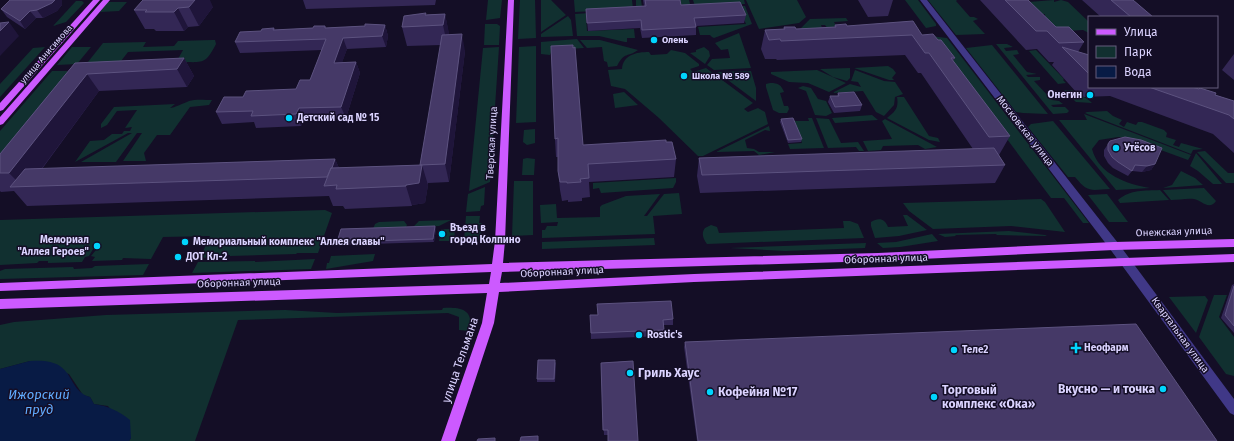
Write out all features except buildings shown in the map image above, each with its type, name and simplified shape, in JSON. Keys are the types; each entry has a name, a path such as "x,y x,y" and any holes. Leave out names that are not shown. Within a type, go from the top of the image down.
{"main road":[{"name":"улица Анисимова","path":"0,108 97,0"},
{"name":"улица Анисимова","path":"0,122 107,0"},
{"name":"Тверская улица","path":"494,288 501,226 511,0"},
{"name":"Онежская улица","path":"1114,246 1234,243"},
{"name":"Оборонная улица","path":"0,287 497,268 878,257 1114,246"},
{"path":"1126,262 1234,258"},
{"name":"Оборонная улица","path":"0,304 494,288 694,278 1126,262"},
{"name":"улица Тельмана","path":"448,441 488,323 494,288"}],"street":[{"name":"Московская улица","path":"923,0 1126,262"},
{"name":"Квартальная улица","path":"1126,262 1234,408"}],"green space":[{"path":"488,0 502,0 500,18 486,20"},
{"path":"520,0 535,0 536,38 518,39"},
{"path":"541,0 551,0 566,15 541,32"},
{"path":"574,0 632,0 633,9 575,12"},
{"path":"636,0 641,0 643,14 586,17 587,31 634,29 635,38 627,38 627,42 625,42 599,36 577,36 575,14 636,10"},
{"path":"680,0 689,0 691,8 745,6 752,24 714,38 710,35 700,35 698,27 746,24 740,10 684,12"},
{"path":"693,0 744,0 745,4 695,6"},
{"path":"746,0 797,0 806,17 799,23 759,29"},
{"path":"905,0 918,0 936,26 926,28"},
{"path":"928,0 957,0 956,1 970,17 978,19 973,21 985,34 956,35"},
{"path":"1054,0 1054,2 1061,0 1068,2 1088,21 1088,32 1083,30 1066,31 1065,35 1045,18 1045,14 1039,15 1028,2"},
{"path":"76,1 82,1 84,3 66,22 53,26"},
{"path":"108,2 127,2 119,11 100,12"},
{"path":"568,16 571,20 573,36 541,37 541,34"},
{"path":"846,18 848,21 834,22 836,26 828,29 825,25 821,25 823,30 798,31 810,19"},
{"path":"485,24 497,24 500,26 499,45 484,45"},
{"path":"739,33 751,68 714,70 707,65 712,59 730,58 728,49 721,50 715,43"},
{"path":"930,36 947,38 1089,223 1083,223 1064,198 1051,198"},
{"path":"577,39 584,48 552,50 550,55 541,54 541,42"},
{"path":"215,40 216,44 209,56 203,61 199,62 181,62 178,59 183,50 128,52 121,61 84,67 103,43 146,42 143,47 174,46 178,41"},
{"path":"580,40 600,40 638,50 624,56 617,66 608,67 607,62 604,61 602,47 587,48"},
{"path":"996,44 1007,44 1013,47 1004,48 1006,51 1017,50 1019,54 1013,55 1027,72 1037,74 1026,75 1028,77 1040,77 1040,80 1034,81 1052,100 1059,101 1063,104 1051,105 1053,107 1065,107 1069,111 1067,113 1053,114"},
{"path":"992,45 1048,114 1016,112 966,48"},
{"path":"536,46 536,122 516,123 519,47"},
{"path":"45,47 0,97 0,84 33,48"},
{"path":"72,47 91,47 77,64 57,65"},
{"path":"499,47 490,182 469,191 483,48"},
{"path":"704,47 709,51 710,56 705,64 690,53 696,52 696,50"},
{"path":"671,50 685,53 699,64 699,66 690,69 693,72 706,68 753,103 744,109 748,112 758,108 765,112 768,124 703,156 698,156 659,118 625,89 611,86 608,70 622,69 625,60 631,55 644,52 649,52 651,55 667,54"},
{"path":"1036,50 1064,79 1063,80 1066,83 1058,84 1029,51"},
{"path":"888,66 896,73 892,78 894,80 889,80 854,68"},
{"path":"850,68 850,78 847,81 833,77 820,69"},
{"path":"817,70 846,83 829,92 808,83 789,82 771,74 771,72"},
{"path":"855,70 884,81 895,82 903,94 895,97 894,105 884,116 876,112 863,91 832,93 850,84 861,87 858,82 851,81"},
{"path":"52,71 67,71 69,74 0,160 0,131"},
{"path":"751,71 756,88 756,101 717,72"},
{"path":"776,83 782,88 784,92 780,93 784,106 788,106 789,109 787,113 779,113 773,110 766,87 766,84"},
{"path":"803,86 811,88 818,99 826,101 832,113 826,116 815,115 806,91 798,88"},
{"path":"1064,90 1072,90 1092,103 1076,102"},
{"path":"624,92 638,105 615,108 613,94"},
{"path":"897,97 904,97 929,136 938,138 940,142 929,140 887,118 896,109"},
{"path":"191,100 212,100 209,105 190,107 170,135 157,135 144,153 146,161 123,161 142,133 137,133 116,162 81,162 132,133 128,133 75,162 90,141 104,140 112,134 122,134 124,131 130,131 132,127 125,128 137,110 117,111 107,125 101,128 101,124 114,107 175,104 170,108"},
{"path":"1107,111 1113,116 1122,120 1119,124 1124,127 1127,122 1136,125 1138,122 1142,122 1164,130 1167,133 1166,137 1176,140 1173,145 1179,147 1181,143 1203,149 1193,150 1191,154 1085,113"},
{"path":"1084,114 1191,155 1188,160 1128,138 1118,137 1099,140 1092,149 1101,166 1107,172 1123,181 1150,188 1116,190 1059,120 1087,120"},
{"path":"872,115 878,120 835,123 832,118"},
{"path":"808,118 812,118 824,148 790,149 788,144 802,143 794,121 809,121"},
{"path":"816,118 829,119 841,143 858,142 864,151 859,151 856,147 828,148"},
{"path":"885,119 937,147 925,149 918,145 883,146 881,150 868,151 863,141 892,139 882,121"},
{"path":"1053,121 1110,189 1090,189 1083,186 1075,177 1068,177 1028,127 1031,124"},
{"path":"769,126 770,131 765,130 745,140 747,148 754,149 759,152 775,152 759,155 754,151 716,152"},
{"path":"535,129 535,143 527,145 523,142 524,130"},
{"path":"1205,151 1228,173 1234,173 1234,183 1226,183 1197,152"},
{"path":"1196,153 1222,184 1213,184 1190,166"},
{"path":"523,159 535,159 534,175 522,175"},
{"path":"1181,171 1195,178 1203,185 1163,188 1172,185"},
{"path":"676,178 673,188 601,193 599,188 593,189 593,183"},
{"path":"514,181 533,181 533,235 512,236"},
{"path":"485,187 484,205 481,206 480,211 466,212 468,194"},
{"path":"1204,188 1216,201 1211,205 1194,199 1171,200 1163,190"},
{"path":"1160,190 1169,200 1120,203 1118,200 1133,192"},
{"path":"679,193 682,214 653,216 655,234 542,238 542,230 545,230 547,226 557,226 558,222 541,223 540,205 556,204 557,218 600,217 600,207 602,205 626,196 660,194 644,216 647,216 664,194"},
{"path":"1107,194 1128,222 1109,222 1088,195"},
{"path":"1041,199 1045,202 1065,232 1011,226 933,229 909,211 903,203"},
{"path":"325,210 332,213 318,253 230,256 219,255 218,257 200,258 210,236 163,237 151,259 123,258 122,260 92,261 95,257 91,256 101,244 96,244 89,256 85,257 82,262 48,263 48,261 39,261 37,263 0,265 0,220"},
{"path":"903,215 907,215 927,230 899,236 875,238 871,222 879,219 887,224 888,227 908,226"},
{"path":"466,216 480,216 479,223 482,223 480,240 464,240"},
{"path":"451,220 439,226 413,227 419,221"},
{"path":"404,221 407,225 406,227 373,229 375,224 379,222"},
{"path":"843,221 850,221 858,224 864,238 707,244 703,236 705,228 711,225 717,227 719,233 844,228"},
{"path":"441,229 455,229 454,241 439,241"},
{"path":"1009,231 1047,236 996,234 955,235 956,236 945,237 938,234"},
{"path":"932,234 938,241 883,248 877,243 896,242"},
{"path":"654,238 655,245 542,249 542,242"},
{"path":"866,243 865,248 785,251 730,248"},
{"path":"375,254 373,261 326,269 327,263 329,263 331,256"},
{"path":"315,259 311,269 192,273 198,262 255,262"},
{"path":"149,264 143,275 0,279 0,271 5,269 73,267 74,269 92,268 95,266"},
{"path":"1214,295 1227,295 1219,317 1234,337 1234,376 1226,374 1199,337"},
{"path":"1205,296 1208,300 1196,333 1169,297"},
{"path":"443,308 455,308 465,311 470,318 469,331 459,330 459,317 448,313 238,320 195,441 129,441 131,438 108,406 94,404 90,397 83,395 69,374 30,361 0,369 0,325 14,322 106,315 285,310 337,313 442,310"}],"water":[{"name":"Ижорский пруд","path":"30,361 45,361 56,364 68,374 76,387 82,393 90,397 94,404 113,409 130,420 131,438 129,441 0,441 0,369"}],"place":[{"name":"Олень","path":"654,40"},
{"name":"Школа № 589","path":"684,76"},
{"name":"Онегин","path":"1090,95"},
{"name":"Детский сад № 15","path":"289,118"},
{"name":"Утёсов","path":"1116,148"},
{"name":"Въезд в город Колпино","path":"442,234"},
{"name":"Мемориальный комплекс \"Аллея славы\"","path":"185,242"},
{"name":"Мемориал \"Аллея Героев\"","path":"97,246"},
{"name":"ДОТ Кл-2","path":"178,257"},
{"name":"Rostic's","path":"639,335"},
{"name":"Неофарм","path":"1076,348"},
{"name":"Теле2","path":"954,350"},
{"name":"Гриль Хаус","path":"630,373"},
{"name":"Вкусно — и точка","path":"1163,389"},
{"name":"Кофейня №17","path":"710,392"},
{"name":"Торговый комплекс «Ока»","path":"934,397"}]}
